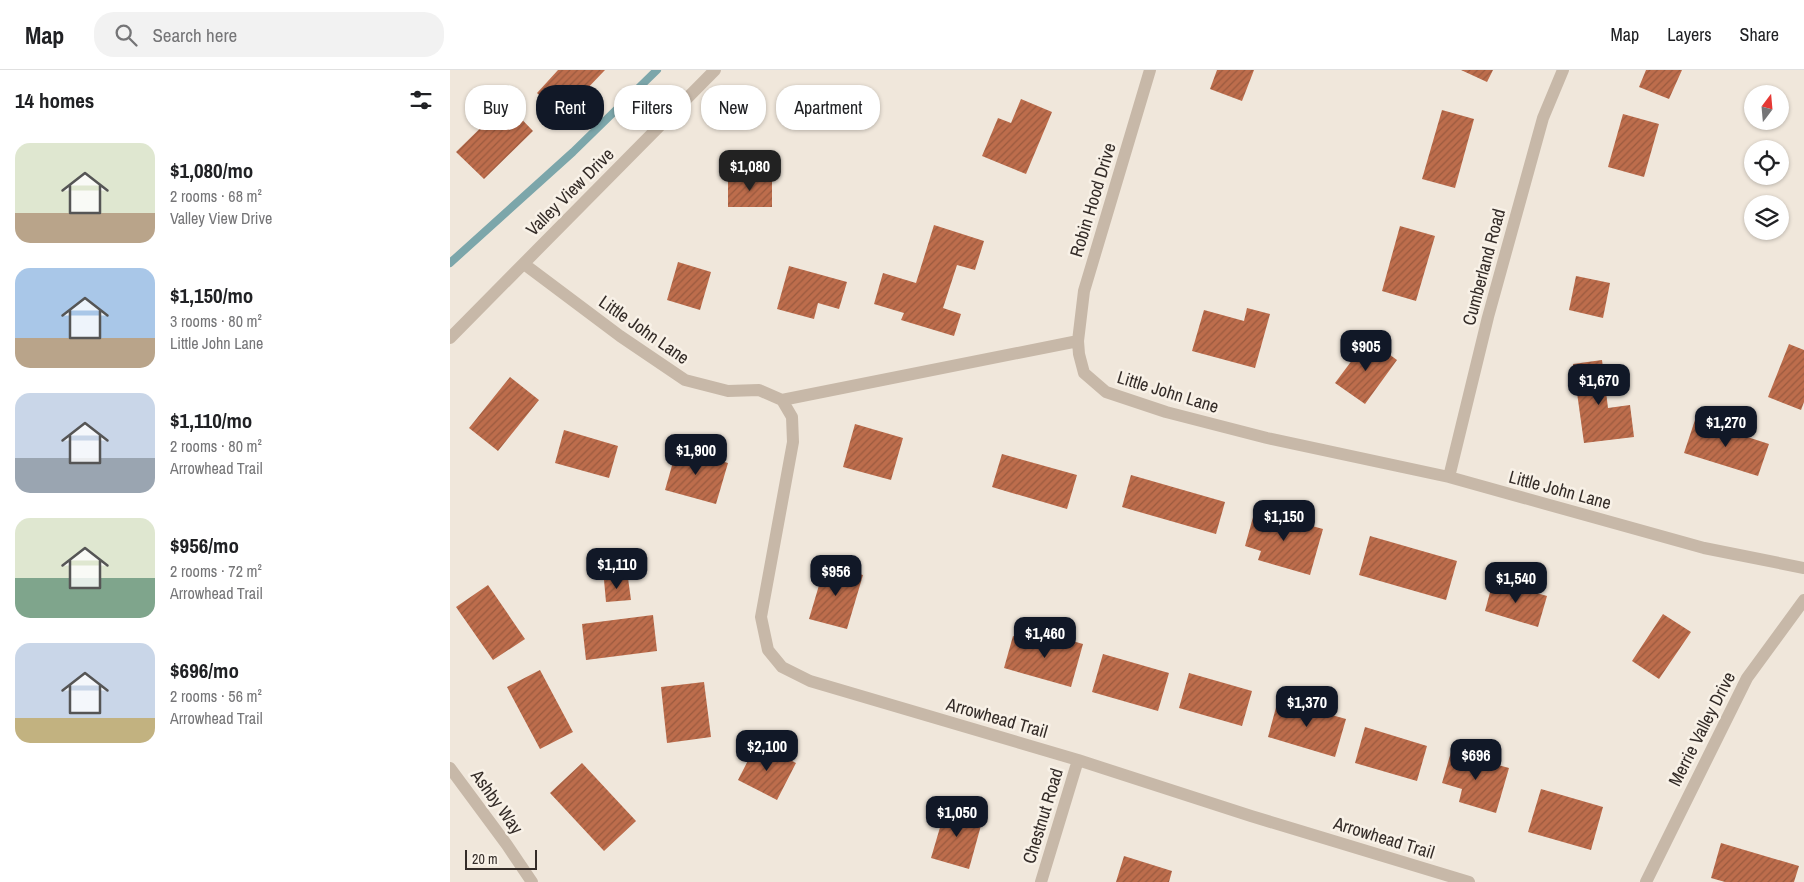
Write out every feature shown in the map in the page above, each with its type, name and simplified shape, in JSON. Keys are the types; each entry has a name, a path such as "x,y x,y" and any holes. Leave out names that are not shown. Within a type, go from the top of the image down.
{"street":[{"name":"Valley View Drive","path":"450,338 715,70"},
{"name":"Robin Hood Drive","path":"1078,341 1084,291 1150,70"},
{"name":"Cumberland Road","path":"1449,477 1488,317 1542,118 1563,70"},
{"name":"Little John Lane","path":"524,264 620,336 685,380 728,391 759,390 782,400"},
{"name":"Little John Lane","path":"1078,341 1084,373 1106,392 1166,412 1267,438 1449,477 1704,548 1804,568"},
{"path":"782,400 1078,341"},
{"name":"Arrowhead Trail","path":"782,400 792,417 794,442 761,617 768,650 782,667 810,680 1078,760 1251,816 1469,882"},
{"name":"Merrie Valley Drive","path":"1646,882 1747,678 1804,600"},
{"name":"Chestnut Road","path":"1041,882 1078,760"},
{"name":"Ashby Way","path":"450,768 532,882"}],"building":[{"path":"558,70 605,70 591,85 544,85"},
{"path":"1217,70 1254,70 1242,101 1210,89"},
{"path":"1461,70 1493,70 1487,82"},
{"path":"1646,70 1682,70 1669,99 1639,87"},
{"path":"1021,99 1052,112 1026,174 982,156 998,118 1011,123"},
{"path":"1442,110 1474,119 1455,188 1422,179"},
{"path":"1623,114 1659,124 1644,177 1608,167"},
{"path":"526,124 533,131 484,179 456,152 478,130 526,130"},
{"path":"728,178 772,178 772,207 728,207"},
{"path":"934,225 984,241 975,270 957,265 943,308 961,314 954,336 901,320 904,313 874,304 883,273 916,283"},
{"path":"1400,226 1435,236 1416,301 1382,291"},
{"path":"678,262 711,272 700,310 667,300"},
{"path":"789,266 847,282 839,309 818,303 814,319 777,309"},
{"path":"1576,276 1610,283 1603,318 1569,310"},
{"path":"1247,308 1270,314 1255,368 1192,351 1204,310 1244,321"},
{"path":"1368,339 1397,360 1365,404 1335,383"},
{"path":"1789,344 1804,350 1804,402 1801,410 1768,397"},
{"path":"1602,360 1608,408 1630,405 1634,437 1584,443 1573,364"},
{"path":"510,377 539,400 498,451 469,428"},
{"path":"1695,420 1769,444 1758,476 1684,453"},
{"path":"855,424 903,438 891,480 843,467"},
{"path":"564,430 618,446 609,478 555,463"},
{"path":"677,448 728,463 716,504 665,490"},
{"path":"1002,454 1077,475 1067,509 992,487"},
{"path":"1131,475 1225,502 1216,534 1122,507"},
{"path":"1255,510 1323,529 1310,575 1258,560 1261,551 1245,546"},
{"path":"1370,536 1457,561 1446,600 1359,575"},
{"path":"825,565 863,575 847,629 809,619"},
{"path":"628,578 631,600 606,602 604,580"},
{"path":"1493,581 1547,596 1538,627 1485,611"},
{"path":"488,585 525,639 493,660 456,607"},
{"path":"1663,614 1691,632 1659,679 1632,661"},
{"path":"653,615 657,651 586,660 582,624"},
{"path":"1051,635 1083,644 1071,687 1004,668 1013,636 1048,646"},
{"path":"1103,654 1169,673 1158,711 1092,692"},
{"path":"540,670 573,732 540,749 507,687"},
{"path":"1189,673 1252,691 1242,726 1179,708"},
{"path":"704,682 711,737 667,743 661,687"},
{"path":"1278,700 1346,719 1335,757 1268,737"},
{"path":"1365,727 1427,746 1417,781 1355,763"},
{"path":"757,743 796,763 777,800 738,780"},
{"path":"1451,752 1509,768 1496,813 1459,802 1462,789 1442,783"},
{"path":"582,763 636,821 604,851 550,793"},
{"path":"1541,789 1603,807 1591,850 1528,832"},
{"path":"946,807 983,818 969,869 931,858"},
{"path":"1721,843 1799,866 1794,882 1725,882 1711,878"},
{"path":"1124,856 1172,871 1169,882 1116,882"}],"waterway":[{"path":"450,263 573,152 657,70"}]}
